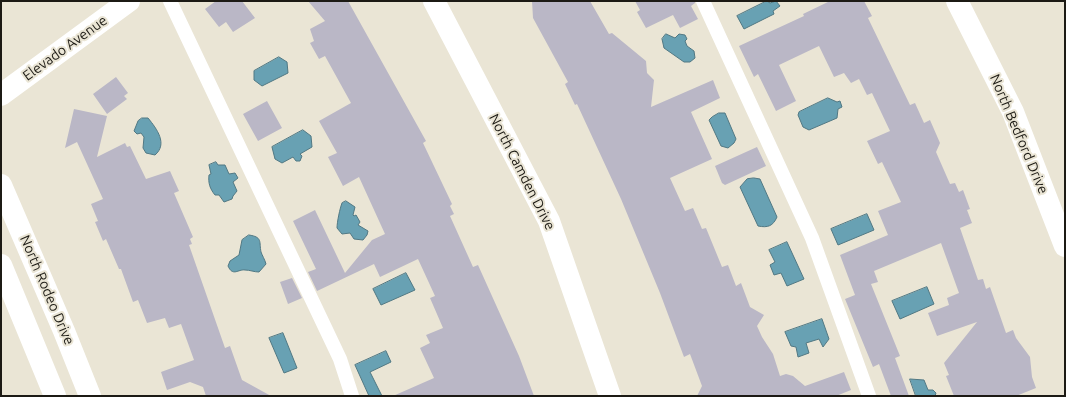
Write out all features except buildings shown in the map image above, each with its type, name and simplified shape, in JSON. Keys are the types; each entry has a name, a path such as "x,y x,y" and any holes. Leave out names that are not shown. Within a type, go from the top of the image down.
{"street":[{"name":"Elevado Avenue","path":"1,95 129,1"},
{"name":"North Camden Drive","path":"434,1 549,221 610,396"},
{"name":"North Bedford Drive","path":"957,1 1013,112 1065,246"},
{"name":"North Rodeo Drive","path":"1,185 64,331 90,396"},
{"path":"1,265 56,396"}],"lane":[{"path":"170,1 340,359 352,396"},
{"path":"703,1 812,238 869,396"}],"water":[{"path":"767,1 770,3 776,1 780,6 773,11 774,14 744,29 737,16"},
{"path":"666,34 675,38 679,34 685,35 687,39 685,41 687,46 694,51 695,58 690,62 684,62 664,48 662,39"},
{"path":"279,57 287,62 288,73 262,86 254,80 254,71"},
{"path":"828,98 837,102 840,101 842,107 838,109 837,118 809,130 803,127 798,115 799,112"},
{"path":"719,113 725,113 736,139 728,148 721,146 709,120"},
{"path":"142,118 148,118 160,136 161,146 155,155 146,153 143,148 144,137 141,133 137,134 134,131 138,121"},
{"path":"303,130 311,136 312,147 300,154 302,156 300,161 296,161 293,157 282,163 275,159 272,147"},
{"path":"216,162 218,165 225,165 229,174 235,173 238,178 233,182 237,191 232,199 224,202 219,195 215,195 209,183 209,175 211,174 209,165"},
{"path":"747,179 760,179 777,217 772,224 765,227 758,226 740,187"},
{"path":"346,201 355,207 353,215 356,215 360,222 358,225 368,231 363,240 354,239 350,233 342,234 337,228 341,205"},
{"path":"867,214 874,230 838,245 831,229"},
{"path":"249,235 260,240 261,252 266,264 259,272 242,270 234,272 228,266 230,261 239,255 242,240"},
{"path":"787,242 804,279 787,286 781,273 774,275 770,265 775,262 769,250"},
{"path":"406,273 415,290 381,305 373,289"},
{"path":"927,287 934,304 900,319 892,301"},
{"path":"822,319 829,339 823,347 819,339 806,343 809,353 798,357 796,347 791,346 785,332"},
{"path":"283,333 297,368 284,373 269,338"},
{"path":"386,351 391,362 370,372 382,396 369,396 355,365"},
{"path":"910,379 924,380 928,390 933,390 936,393 935,396 916,396"}]}
